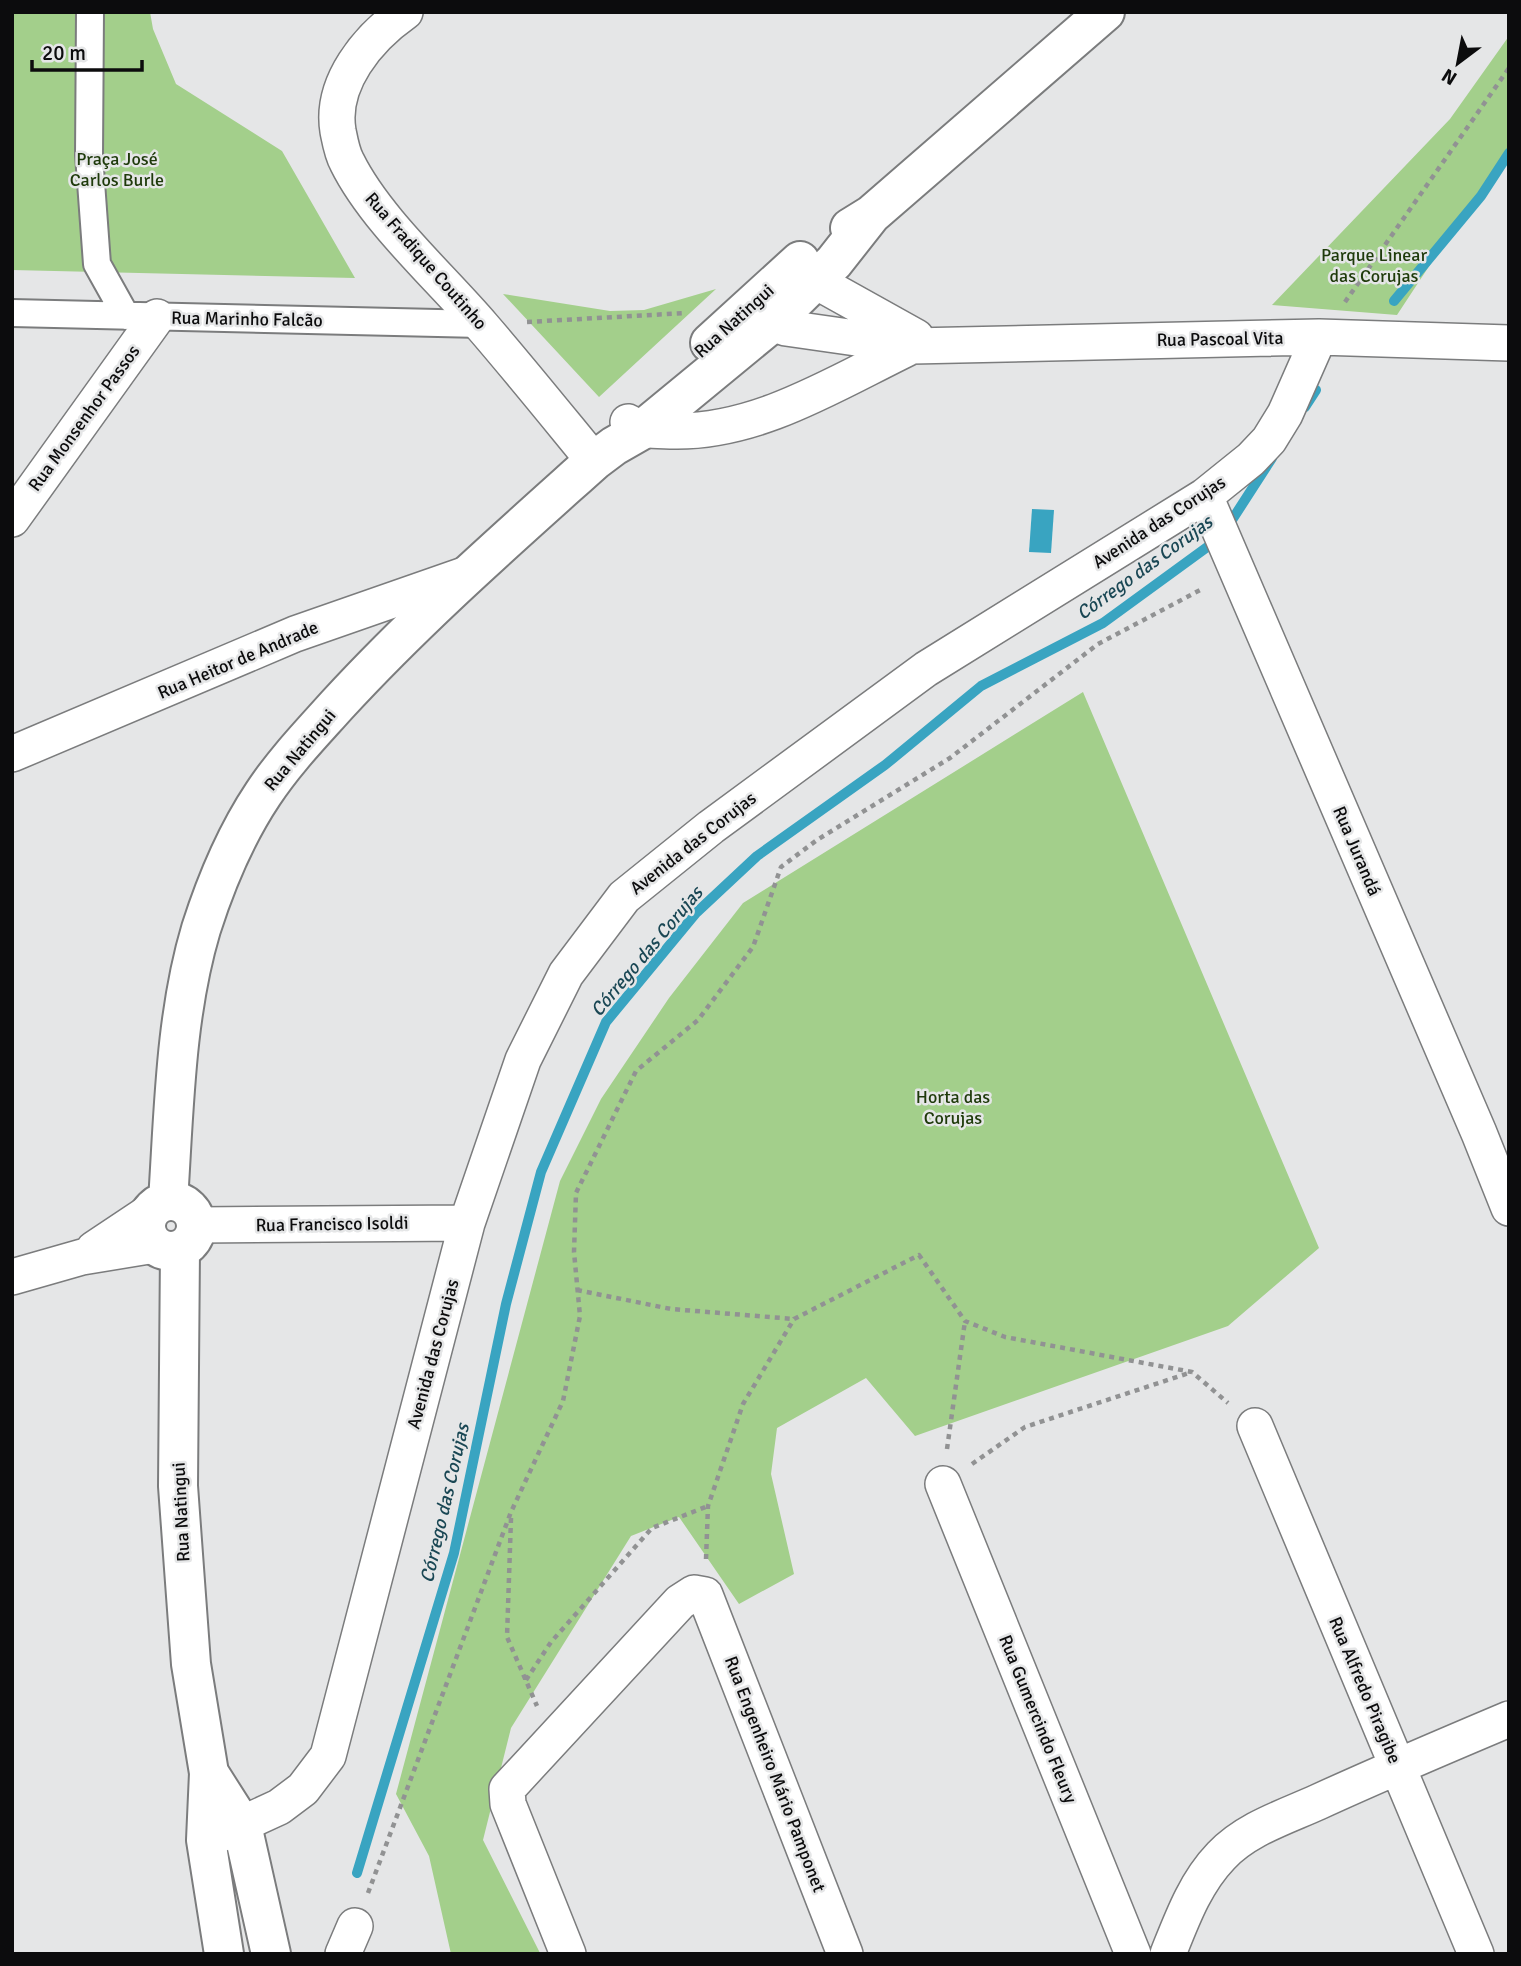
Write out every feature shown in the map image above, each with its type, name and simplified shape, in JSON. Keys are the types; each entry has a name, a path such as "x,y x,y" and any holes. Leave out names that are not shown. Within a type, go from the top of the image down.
{"street":[{"path":"90,12 89,155 97,264 142,317"},
{"name":"Rua Fradique Coutinho","path":"405,12 382,29 358,57 339,99 338,129 345,160 388,221 481,324 619,439"},
{"name":"Rua Natingui","path":"224,1954 206,1840 209,1773 191,1664 178,1486 170,1227 185,1002 201,930 222,870 248,818 282,766 372,667 467,574 755,314 803,275 834,262 871,215 1105,12"},
{"name":"Rua Pascoal Vita","path":"803,275 921,346"},
{"name":"Rua Marinho Falcão","path":"12,313 481,324"},
{"name":"Rua Pascoal Vita","path":"755,314 799,331 921,346 1319,337 1509,343"},
{"name":"Rua Monsenhor Passos","path":"12,519 142,317"},
{"name":"Avenida das Corujas","path":"206,1840 279,1807 303,1789 328,1756 467,1223 523,1060 566,974 624,897 710,827 926,669 1210,506 1269,440 1285,414 1319,337"},
{"name":"Rua Pascoal Vita","path":"619,439 699,431 760,418 921,346"},
{"name":"Rua Jurandá","path":"1210,506 1509,1208"},
{"name":"Rua Heitor de Andrade","path":"12,754 295,634 467,574"},
{"name":"Rua Francisco Isoldi","path":"170,1227 467,1223"},
{"path":"12,1277 170,1227"},
{"name":"Rua Alfredo Piragibe","path":"1255,1426 1476,1954"},
{"name":"Rua Gumercindo Fleury","path":"943,1485 1133,1954"},
{"path":"568,1954 506,1798 508,1787 680,1602 694,1593 705,1595"},
{"name":"Rua Engenheiro Mário Pamponet","path":"705,1595 845,1954"},
{"path":"1168,1954 1185,1911 1200,1883 1220,1857 1237,1841 1396,1767 1509,1719"},
{"name":"Rua Natingui","path":"209,1773 243,1825 269,1952"}],"path":[{"path":"1319,337 1509,68"},
{"path":"481,324 755,314"},
{"path":"349,1940 511,1512 563,1401 580,1316 575,1252 576,1194 636,1071 698,1020 753,947 781,867 817,840 950,758 1098,644 1236,570"},
{"path":"705,1595 708,1506 743,1404 794,1320 919,1255 965,1321 1005,1337 1192,1372 1255,1426"},
{"path":"577,1290 671,1309 794,1320"},
{"path":"943,1485 965,1321"},
{"path":"943,1485 1025,1427 1192,1372"},
{"path":"526,1680 551,1642 652,1528 708,1506"},
{"path":"511,1512 507,1637 551,1739"}],"green space":[{"name":"Praça José Carlos Burle","path":"12,12 150,12 153,29 176,84 282,151 355,278 12,270"},
{"name":"Parque Linear das Corujas","path":"1509,36 1509,153 1468,207 1397,315 1272,305 1450,119"},
{"path":"716,289 599,397 503,294 610,311 644,310"},
{"name":"Horta das Corujas","path":"1083,692 1319,1248 1228,1326 915,1436 866,1378 777,1428 771,1474 794,1574 739,1604 679,1517 631,1536 511,1728 483,1840 540,1953 451,1954 429,1856 396,1794 560,1181 601,1099 669,998 743,903"}],"water":[{"path":"1032,509 1054,510 1051,553 1029,552"}],"waterway":[{"path":"1394,301 1481,196 1509,153"},
{"name":"Córrego das Corujas","path":"1305,407 1316,390"},
{"name":"Córrego das Corujas","path":"357,1873 454,1553 506,1304 541,1172 606,1022 696,913 757,856 885,765 981,686 1103,623 1221,537 1272,458"}]}
